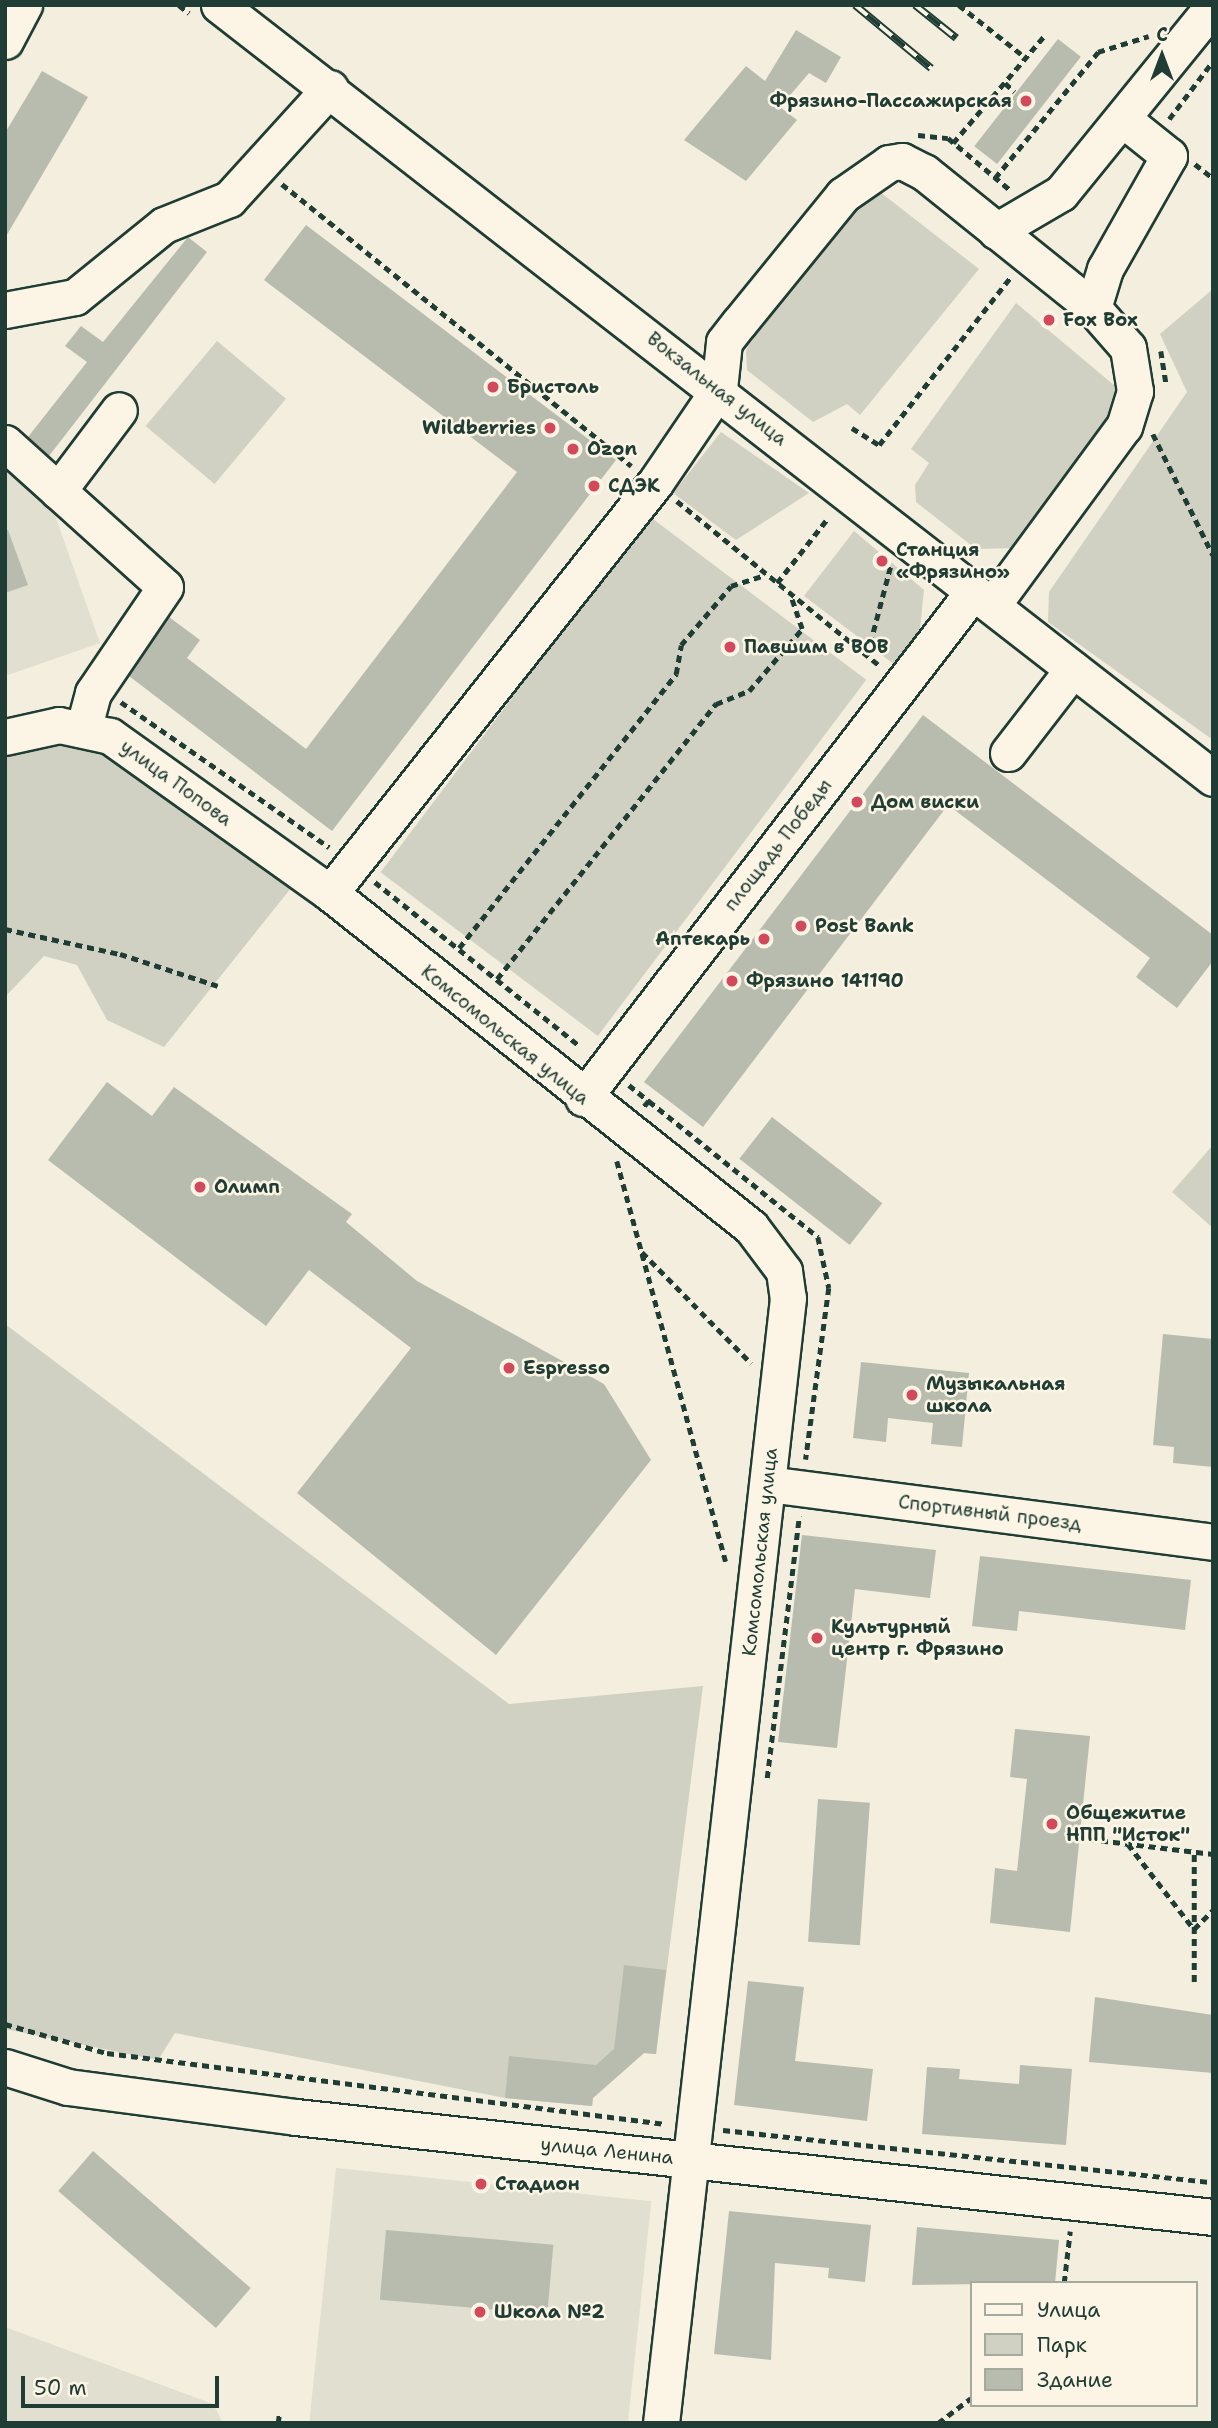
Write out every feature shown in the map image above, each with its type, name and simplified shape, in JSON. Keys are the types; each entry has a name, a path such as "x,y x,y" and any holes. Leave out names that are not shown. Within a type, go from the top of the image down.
{"street":[{"path":"5,41 24,5"},
{"name":"Вокзальная улица","path":"219,5 719,389 982,599 1213,778"},
{"path":"996,231 1061,193 1124,120 1213,6"},
{"path":"5,310 75,297 164,225 229,198 330,88"},
{"path":"1093,308 1105,270 1169,156 1124,120"},
{"name":"площадь Победы","path":"583,1098 982,599 1124,426 1135,391 1128,348 1093,308 916,165 902,161 872,170 781,267 724,342 719,389"},
{"path":"330,893 655,483 719,389"},
{"path":"58,491 119,410"},
{"path":"5,443 165,587 93,693 84,727"},
{"path":"1008,753 1073,669"},
{"name":"улица Попова","path":"5,737 84,727 110,736 330,893"},
{"name":"Комсомольская улица","path":"330,893 624,1132 751,1227 783,1271 789,1298 768,1484 677,2136 661,2423"},
{"name":"Спортивный проезд","path":"768,1484 1213,1542"},
{"name":"улица Ленина","path":"5,2067 68,2087 200,2105 677,2136 1213,2217"}],"path":[{"path":"959,5 1026,58"},
{"path":"995,178 1098,52 1152,35 1160,26"},
{"path":"953,143 1044,36"},
{"path":"1166,124 1213,61"},
{"path":"1005,83 1015,92"},
{"path":"1037,110 1045,117"},
{"path":"259,165 637,469"},
{"path":"852,428 878,445 999,291"},
{"path":"1157,341 1166,360 1163,390"},
{"path":"1146,421 1213,555"},
{"path":"673,498 763,576 777,583 883,667"},
{"path":"777,583 836,508"},
{"path":"867,655 894,553"},
{"path":"459,948 676,674 681,645 731,586 763,576"},
{"path":"497,979 716,704 749,691 802,629 791,596"},
{"path":"5,929 120,954 218,986"},
{"path":"620,1078 649,1101 613,1146 729,1571"},
{"path":"642,1251 754,1367"},
{"path":"1089,1839 1213,1854"},
{"path":"1128,1844 1194,1929"},
{"path":"1194,1852 1194,1982"},
{"path":"1194,1929 1213,1910"},
{"path":"5,2024 107,2053 677,2136 1213,2182"},
{"path":"1064,2281 1070,2231"},
{"path":"938,2423 970,2399"},
{"path":"278,2423 279,2415"}],"shaded area":[{"path":"5,460 50,501 100,643 5,676"},
{"name":"Школа №2","path":"336,2168 651,2201 628,2423 309,2423"},
{"path":"5,2327 213,2404 223,2423 5,2423"}],"green space":[{"path":"871,185 979,269 860,415 847,404 813,422 747,370 746,351 757,321"},
{"path":"1213,289 1213,740 1048,622 1049,592 1187,392 1160,334"},
{"path":"1016,303 1121,391 1110,430 1017,548 976,549 916,502 915,485 929,463 911,449"},
{"path":"217,341 286,399 215,484 146,426"},
{"path":"721,432 809,493 736,540 673,493"},
{"path":"649,516 866,680 598,1036 381,872"},
{"path":"854,531 924,590 918,648 899,668 804,596"},
{"path":"36,743 99,747 303,873 164,1047 107,1020 77,965 44,956 5,997 5,754"},
{"path":"1213,1145 1213,1228 1172,1192"},
{"path":"5,1324 509,1704 703,1686 656,2054 644,2053 593,2098 592,2106 505,2098 175,2033 158,2060 5,2029"}],"building":[{"path":"796,30 841,57 826,83 809,73 780,107 797,120 746,181 684,140 746,66 765,81"},
{"name":"Фрязино-Пассажирская","path":"1058,39 1081,57 997,164 974,146"},
{"path":"42,71 88,97 5,238 5,133"},
{"path":"306,225 616,460 332,831 129,676 169,617 200,640 187,658 306,749 517,472 264,280"},
{"path":"188,237 207,252 49,456 28,437 87,362 65,346 81,326 103,342"},
{"path":"8,530 28,585 5,593 5,531"},
{"path":"923,715 1213,935 1213,961 1177,1008 1136,977 1150,958 948,805 703,1127 644,1082"},
{"path":"107,1082 152,1116 174,1087 352,1214 346,1222 417,1281 604,1384 651,1460 496,1655 297,1493 411,1348 309,1270 266,1326 48,1160"},
{"path":"772,1117 882,1203 850,1245 739,1159"},
{"path":"1163,1334 1213,1339 1213,1467 1173,1463 1174,1447 1153,1445"},
{"name":"Музыкальная школа","path":"861,1362 969,1373 962,1447 931,1444 933,1423 888,1418 886,1442 853,1438"},
{"path":"802,1535 936,1550 930,1598 855,1589 837,1748 778,1742"},
{"path":"980,1556 1191,1580 1185,1630 1019,1611 1017,1631 972,1626"},
{"name":"Общежитие НПП \"Исток\"","path":"1015,1729 1090,1736 1070,1932 990,1923 995,1868 1017,1871 1027,1779 1010,1777"},
{"path":"818,1799 870,1803 860,1945 808,1942"},
{"path":"624,1965 666,1970 656,2054 644,2053 593,2098 592,2106 505,2098 509,2056 596,2065 614,2049"},
{"path":"748,1981 804,1987 795,2061 873,2069 867,2121 734,2105"},
{"path":"1095,1997 1213,2015 1213,2073 1089,2062"},
{"path":"1020,2065 1072,2069 1066,2145 922,2134 927,2067 960,2069 959,2079 1019,2084"},
{"path":"93,2151 251,2288 216,2328 58,2191"},
{"path":"729,2211 871,2225 865,2282 828,2278 829,2268 775,2263 771,2360 714,2354"},
{"path":"917,2227 1059,2240 1055,2281 970,2281 970,2284 912,2285"},
{"path":"386,2230 553,2245 547,2314 380,2300"}],"railway":[{"path":"855,5 931,68"},
{"path":"915,5 956,38"}],"place":[{"name":"Фрязино-Пассажирская","path":"1026,101"},
{"name":"Fox Box","path":"1049,320"},
{"name":"Бристоль","path":"493,387"},
{"name":"Wildberries","path":"550,428"},
{"name":"Ozon","path":"573,449"},
{"name":"СДЭК","path":"594,486"},
{"name":"Станция «Фрязино»","path":"882,561"},
{"name":"Павшим в ВОВ","path":"730,647"},
{"name":"Дом виски","path":"857,802"},
{"name":"Post Bank","path":"801,926"},
{"name":"Аптекарь","path":"764,939"},
{"name":"Фрязино 141190","path":"732,981"},
{"name":"Олимп","path":"200,1187"},
{"name":"Espresso","path":"509,1368"},
{"name":"Музыкальная школа","path":"912,1395"},
{"name":"Культурный центр г. Фрязино","path":"817,1638"},
{"name":"Общежитие НПП \"Исток\"","path":"1052,1824"},
{"name":"Стадион","path":"481,2184"},
{"name":"Школа №2","path":"480,2312"}]}
